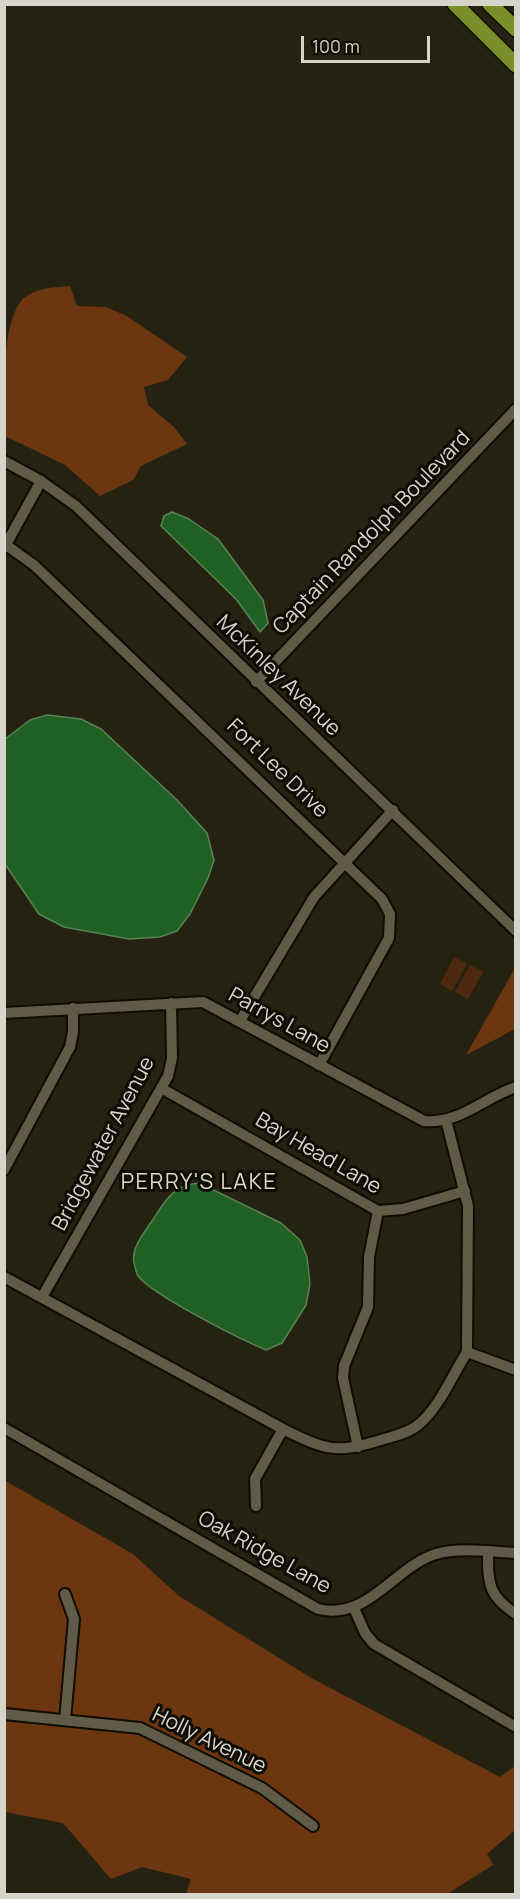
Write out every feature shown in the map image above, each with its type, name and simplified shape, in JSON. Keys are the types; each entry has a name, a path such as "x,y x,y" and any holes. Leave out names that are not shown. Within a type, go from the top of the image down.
{"highway":[{"path":"455,4 516,65"},
{"path":"490,4 516,29"}],"street":[{"name":"Captain Randolph Boulevard","path":"256,682 516,409"},
{"name":"McKinley Avenue","path":"4,461 41,481 76,506 516,931"},
{"path":"5,546 41,481"},
{"name":"Fort Lee Drive","path":"5,546 34,565 382,899 390,914 389,938 319,1065"},
{"path":"240,1021 303,913 393,810"},
{"name":"Parrys Lane","path":"4,1013 203,1002 424,1121 446,1120"},
{"name":"Bridgewater Avenue","path":"42,1297 161,1088 172,1058 171,1003"},
{"path":"4,1170 70,1047 74,1032 74,1008"},
{"path":"4,1278 283,1429 323,1448 340,1450 358,1447 403,1434 417,1426 430,1413 466,1352 468,1206 446,1120 516,1087"},
{"name":"Bay Head Lane","path":"161,1088 378,1211 403,1209 465,1191"},
{"path":"358,1447 343,1378 344,1366 368,1307 369,1257 378,1211"},
{"path":"466,1352 516,1370"},
{"name":"Oak Ridge Lane","path":"4,1428 312,1606 331,1611 354,1608 428,1557 448,1552 516,1553"},
{"path":"256,1506 255,1479 283,1429"},
{"path":"488,1552 491,1588 498,1601 516,1614"},
{"path":"65,1594 74,1619 65,1720"},
{"path":"354,1608 365,1633 374,1644 516,1727"},
{"name":"Holly Avenue","path":"4,1714 128,1725 158,1735 262,1788 313,1826"}],"shaded area":[{"path":"70,286 77,306 106,307 127,316 187,357 168,380 144,387 148,405 174,427 187,444 141,466 133,480 100,496 65,465 5,436 5,365 10,327 15,312 22,300 32,293"},
{"path":"172,512 189,519 218,539 263,600 268,623 260,632 236,599 161,526 164,516"},
{"path":"47,715 81,719 101,729 177,800 207,833 214,860 208,878 190,914 177,931 160,937 129,939 64,927 39,914 5,864 5,739 30,720"},
{"path":"454,957 467,964 452,991 440,984"},
{"path":"470,965 483,972 468,999 455,992"},
{"path":"515,968 515,1029 466,1055"},
{"path":"199,1183 281,1223 300,1240 307,1257 310,1284 306,1305 282,1343 266,1350 179,1305 137,1275 134,1263 136,1246 161,1207 176,1191 190,1184"},
{"path":"4,1480 133,1554 179,1596 313,1679 500,1777 515,1766 515,1830 487,1854 493,1865 447,1894 186,1894 191,1879 142,1867 111,1879 63,1823 5,1812"}],"district":[{"name":"PERRY'S LAKE","path":"199,1183"}]}
